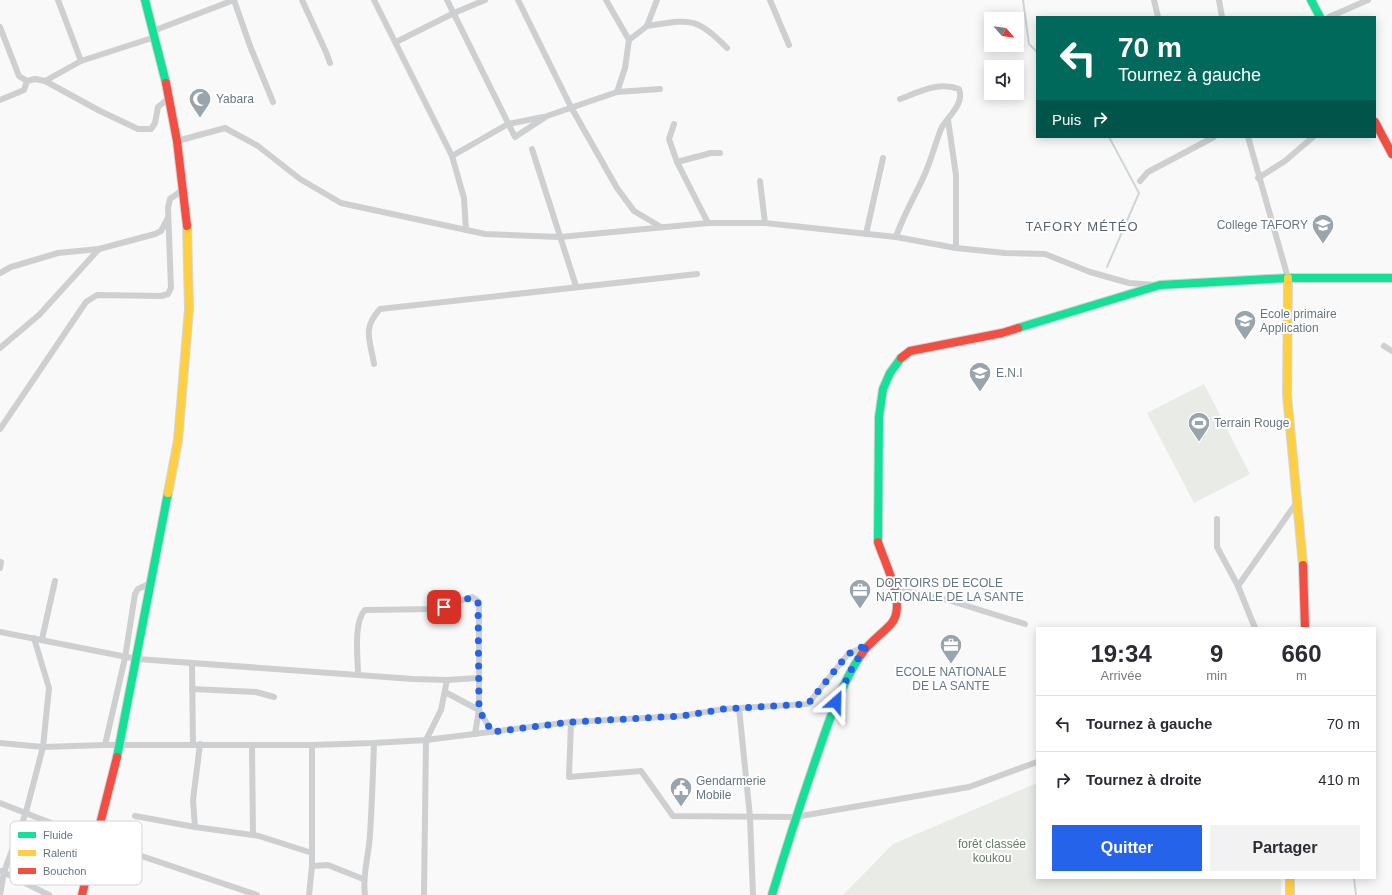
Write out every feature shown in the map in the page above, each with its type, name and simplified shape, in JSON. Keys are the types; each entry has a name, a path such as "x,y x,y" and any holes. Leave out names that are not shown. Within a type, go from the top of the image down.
{"main road":[{"path":"102,821 120,745 178,440 189,309 188,231 184,189 169,98 145,0"},
{"path":"1311,0 1319,16"},
{"path":"1376,124 1392,154"},
{"path":"772,895 796,817 836,702 853,666 868,644 892,623 896,610 895,589 878,543 879,417 883,390 890,373 900,359 910,351 1002,333 1160,285 1288,278 1392,278"},
{"path":"1288,278 1287,395 1305,583 1305,627"},
{"path":"1290,879 1290,895"},
{"path":"82,895 85,885"}],"street":[{"path":"58,0 82,61"},
{"path":"19,76 27,81 45,81 82,61 154,34 234,0 250,46 273,102"},
{"path":"302,0 330,63"},
{"path":"374,0 452,156 464,198 466,230"},
{"path":"447,0 515,137 547,116"},
{"path":"396,42 454,13 485,0"},
{"path":"518,0 571,107 628,204 634,211 661,227"},
{"path":"606,0 629,40 625,68 617,92"},
{"path":"647,26 657,0"},
{"path":"770,0 789,45"},
{"path":"1154,0 1158,16"},
{"path":"1219,0 1222,16"},
{"path":"1331,16 1368,0"},
{"path":"629,40 647,26 685,20 700,24 727,48"},
{"path":"0,27 24,90"},
{"path":"0,100 24,90 27,81"},
{"path":"45,81 100,111 138,129 151,129 155,123 158,107 169,98"},
{"path":"896,237 902,219 911,206 925,173 942,128 954,113 961,93 959,88 952,86 933,86 900,99"},
{"path":"452,156 508,124 547,116 617,92 660,89"},
{"path":"948,120 956,175 956,248"},
{"path":"674,124 669,139 677,162 708,223"},
{"path":"177,140 225,128 258,146 300,179 341,203 485,234 560,237 708,223 765,223 896,237 956,248 1005,253 1045,254 1090,272 1129,283 1160,285"},
{"path":"1140,180 1148,172 1212,138"},
{"path":"1248,138 1258,178 1288,278"},
{"path":"1258,178 1285,161 1311,138"},
{"path":"532,149 576,286"},
{"path":"677,162 711,153 720,153"},
{"path":"866,234 883,158"},
{"path":"760,181 765,223"},
{"path":"0,429 86,302 97,295 161,296 168,294 171,288 168,208 170,199 184,189"},
{"path":"161,231 168,218"},
{"path":"0,273 11,267 58,253 99,249 161,231 169,234"},
{"path":"0,348 39,315 99,249"},
{"path":"374,364 368,328 370,320 380,309 576,286 697,274"},
{"path":"1384,346 1392,351"},
{"path":"1238,586 1297,502"},
{"path":"1217,519 1217,547 1238,586 1255,627"},
{"path":"42,639 55,581"},
{"path":"105,745 125,658 135,594 138,589 151,584"},
{"path":"895,589 948,600 1025,624"},
{"path":"358,675 357,627 360,614 365,610 435,609 452,605 466,598 472,598 478,601 479,710 475,734"},
{"path":"0,632 42,639 125,658 358,675 447,680 478,678"},
{"path":"22,821 43,748 49,688 34,638"},
{"path":"0,743 43,748 105,745 193,744 312,745 426,740 571,722 681,716 740,708 808,704 848,654 868,644"},
{"path":"192,663 193,744"},
{"path":"424,895 426,740 441,710 447,680"},
{"path":"192,690 256,692 274,697"},
{"path":"445,692 479,710 492,732"},
{"path":"740,708 750,817 753,895"},
{"path":"571,722 569,777 641,771 673,816 796,817 969,787 1036,762"},
{"path":"365,895 363,879 367,865 370,835 374,742"},
{"path":"195,827 193,800 200,744"},
{"path":"252,745 253,835"},
{"path":"309,895 312,866 312,745"},
{"path":"0,803 48,821"},
{"path":"135,816 195,827 253,835 312,853"},
{"path":"0,895 2,871 10,851"},
{"path":"142,856 257,895"},
{"path":"312,866 328,865 363,879"},
{"path":"29,885 49,895"}],"green space":[{"name":"Terrain Rouge","path":"1204,384 1250,474 1194,503 1147,413"},
{"name":"forêt classée koukou","path":"1036,783 1036,879 1281,879 1281,895 843,895 893,844"}],"waterway":[{"path":"1023,0 1029,44 1036,51"},
{"path":"1107,267 1139,193 1110,138"},
{"path":"1354,879 1356,895"}],"traffic: fast":[{"path":"145,0 166,83"},
{"path":"1311,0 1319,16"},
{"path":"1018,328 1160,285 1288,278 1392,278"},
{"path":"878,542 879,417 883,389 890,373 901,358"},
{"path":"117,757 168,493"},
{"path":"772,895 801,802 828,723 848,677 861,655"}],"traffic: slow":[{"path":"168,493 178,440 189,309 187,226"},
{"path":"1288,278 1287,395 1303,565"},
{"path":"1290,879 1290,895"}],"traffic: jam":[{"path":"166,83 177,141 187,226"},
{"path":"1376,124 1392,154"},
{"path":"901,358 910,351 1002,333 1018,328"},
{"path":"861,655 871,642 891,624 896,616 896,595 878,542"},
{"path":"1303,565 1305,627"},
{"path":"101,821 117,757"},
{"path":"82,895 85,885"}],"place":[{"name":"Yabara","path":"200,118"},
{"name":"College TAFORY","path":"1323,244"},
{"name":"Ecole primaire Application","path":"1245,340"},
{"name":"E.N.I","path":"980,392"},
{"name":"Terrain Rouge","path":"1199,442"},
{"name":"DORTOIRS DE ECOLE NATIONALE DE LA SANTE","path":"860,610"},
{"name":"ECOLE NATIONALE DE LA SANTE","path":"951,664"},
{"name":"Gendarmerie Mobile","path":"681,808"}],"district":[{"name":"TAFORY MÉTÉO","path":"1082,226"}],"route":[{"path":"444,607 466,598 472,598 478,601 479,710 492,732 571,722 681,716 724,709 808,704 848,654 868,644 853,666 836,702"}]}
